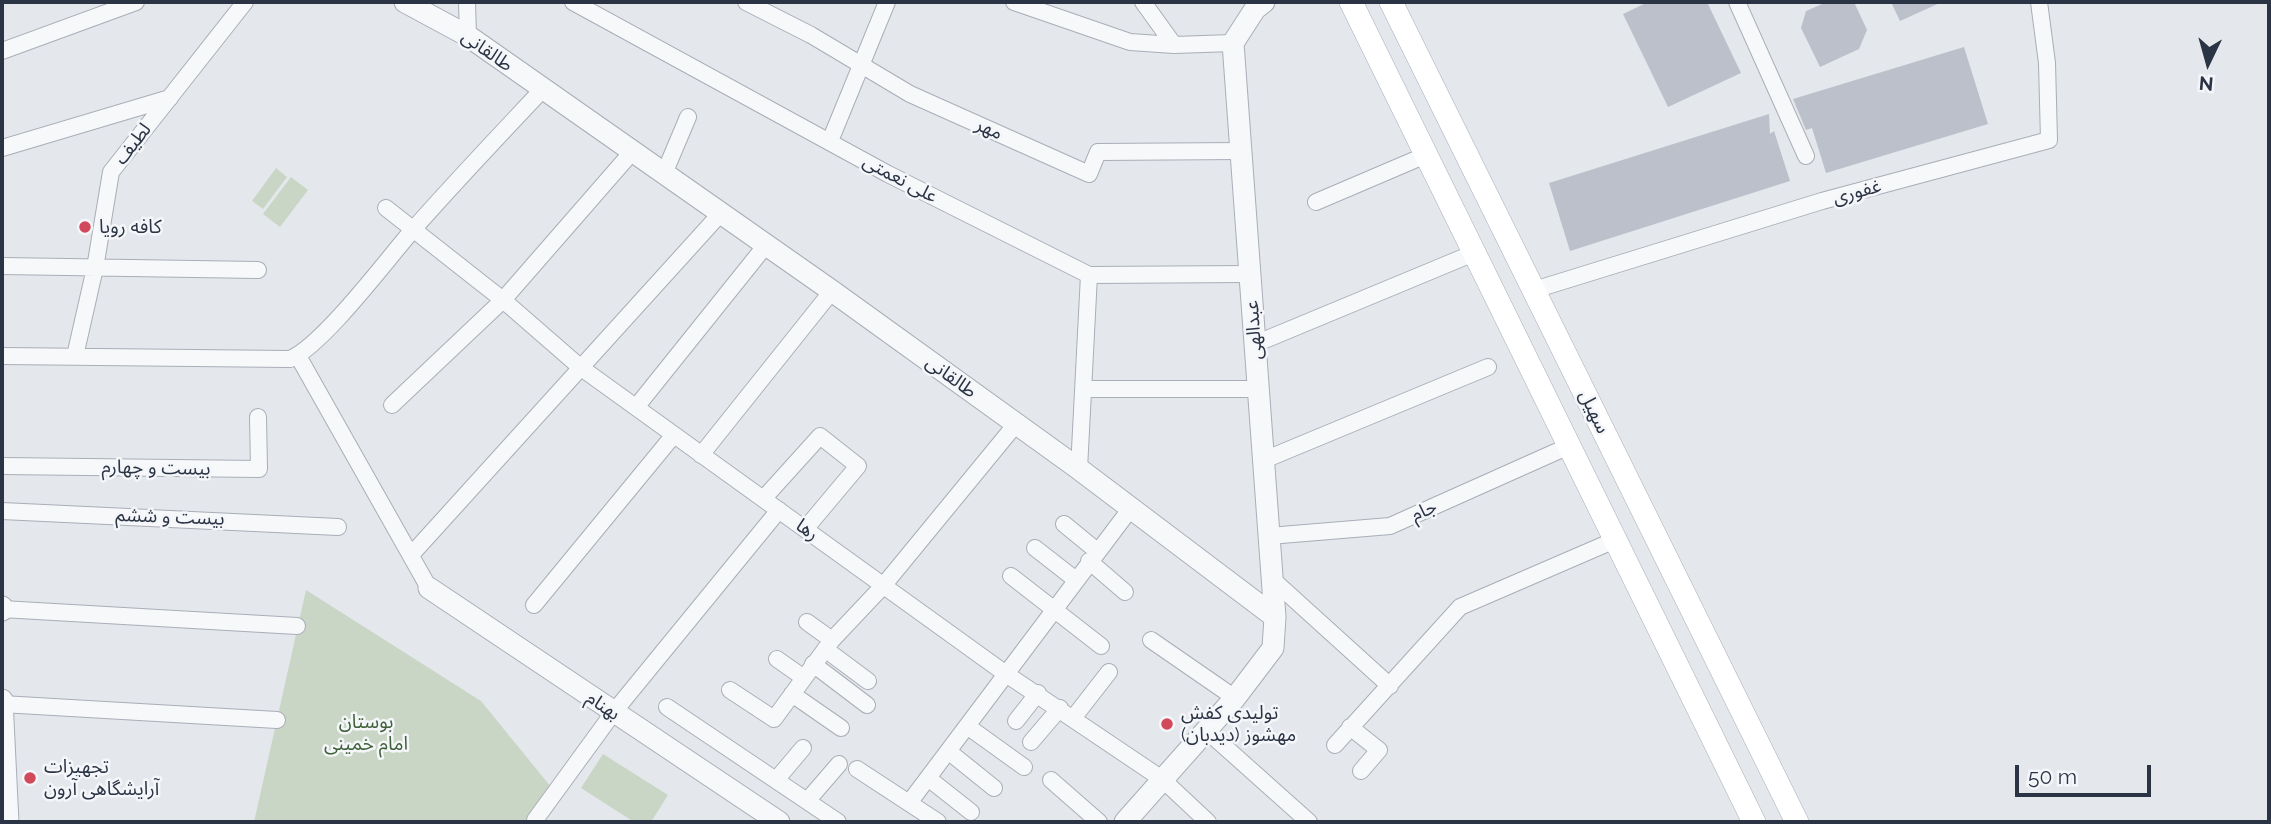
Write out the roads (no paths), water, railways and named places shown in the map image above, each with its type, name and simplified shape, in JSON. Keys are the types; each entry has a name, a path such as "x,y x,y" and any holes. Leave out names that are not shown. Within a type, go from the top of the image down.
{"main road":[{"name":"سهیل","path":"1351,2 1754,822"},
{"name":"سهیل","path":"1391,2 1797,822"}],"street":[{"path":"2,51 136,2"},
{"name":"لطیف","path":"75,356 95,268 111,172 245,2"},
{"name":"طالقانی","path":"405,2 468,37 832,291 1079,468 1275,617"},
{"path":"467,2 468,37"},
{"name":"علی نعمتی","path":"573,2 888,174 1089,275 1250,274"},
{"name":"مهر","path":"746,2 910,94 1089,174 1098,152 1241,151"},
{"path":"830,141 887,2"},
{"path":"1014,2 1130,42 1174,45 1233,43 1255,9 1264,2"},
{"path":"1143,2 1174,45"},
{"path":"1737,2 1806,156"},
{"name":"غفوری","path":"1534,290 1822,201 2049,140 2047,63 2039,2"},
{"name":"عبدالهی","path":"1233,43 1275,617"},
{"path":"2,356 294,358 317,340 414,229 542,90"},
{"path":"2,148 170,97"},
{"path":"664,174 688,117"},
{"path":"392,405 503,300 632,152"},
{"path":"1316,202 1426,155"},
{"name":"رها","path":"386,208 503,300 580,367 1006,674 1067,712 1162,779 1208,822"},
{"path":"411,555 721,213"},
{"path":"637,406 766,245"},
{"path":"1255,344 1474,253"},
{"path":"2,266 258,270"},
{"path":"1079,468 1089,275"},
{"path":"701,455 832,291"},
{"path":"294,358 429,588"},
{"path":"1264,460 1488,368"},
{"path":"1083,389 1258,389"},
{"name":"بیست و چهارم","path":"2,466 259,469 258,417"},
{"path":"730,690 774,719 829,645 883,586 1016,424"},
{"path":"534,605 673,436"},
{"path":"764,498 820,436 859,466 806,528"},
{"name":"جام","path":"1269,536 1390,526 1569,446"},
{"path":"909,803 1131,508"},
{"path":"535,820 613,713 779,510"},
{"name":"بیست و ششم","path":"2,511 338,527"},
{"path":"1065,524 1125,592"},
{"path":"1335,746 1460,607 1615,540"},
{"path":"1035,548 1076,579"},
{"path":"1012,576 1101,646"},
{"path":"1273,580 1390,686"},
{"name":"بهنام","path":"429,588 778,822"},
{"path":"2,609 297,626"},
{"path":"1125,822 1235,698 1273,648 1275,617"},
{"path":"807,622 868,681"},
{"path":"1151,640 1235,698"},
{"path":"778,659 808,671 867,705"},
{"path":"1031,742 1109,672"},
{"path":"1016,721 1038,693"},
{"path":"792,694 841,728"},
{"path":"8,822 2,702 278,720"},
{"path":"667,707 838,822"},
{"path":"967,726 1024,767"},
{"path":"1350,727 1379,750 1361,771"},
{"path":"1206,730 1309,822"},
{"path":"776,780 803,748"},
{"path":"948,751 994,788"},
{"path":"807,801 839,764"},
{"path":"857,769 938,822"},
{"path":"928,778 971,812"},
{"path":"1051,780 1099,822"}],"place":[{"name":"کافه رویا","path":"85,227"},
{"name":"تولیدی کفش مهشوز (دیدبان)","path":"1167,724"},
{"name":"تجهیزات آرایشگاهی آرون","path":"30,778"}],"park label":[{"name":"بوستان امام خمینی","path":"366,733"}]}
